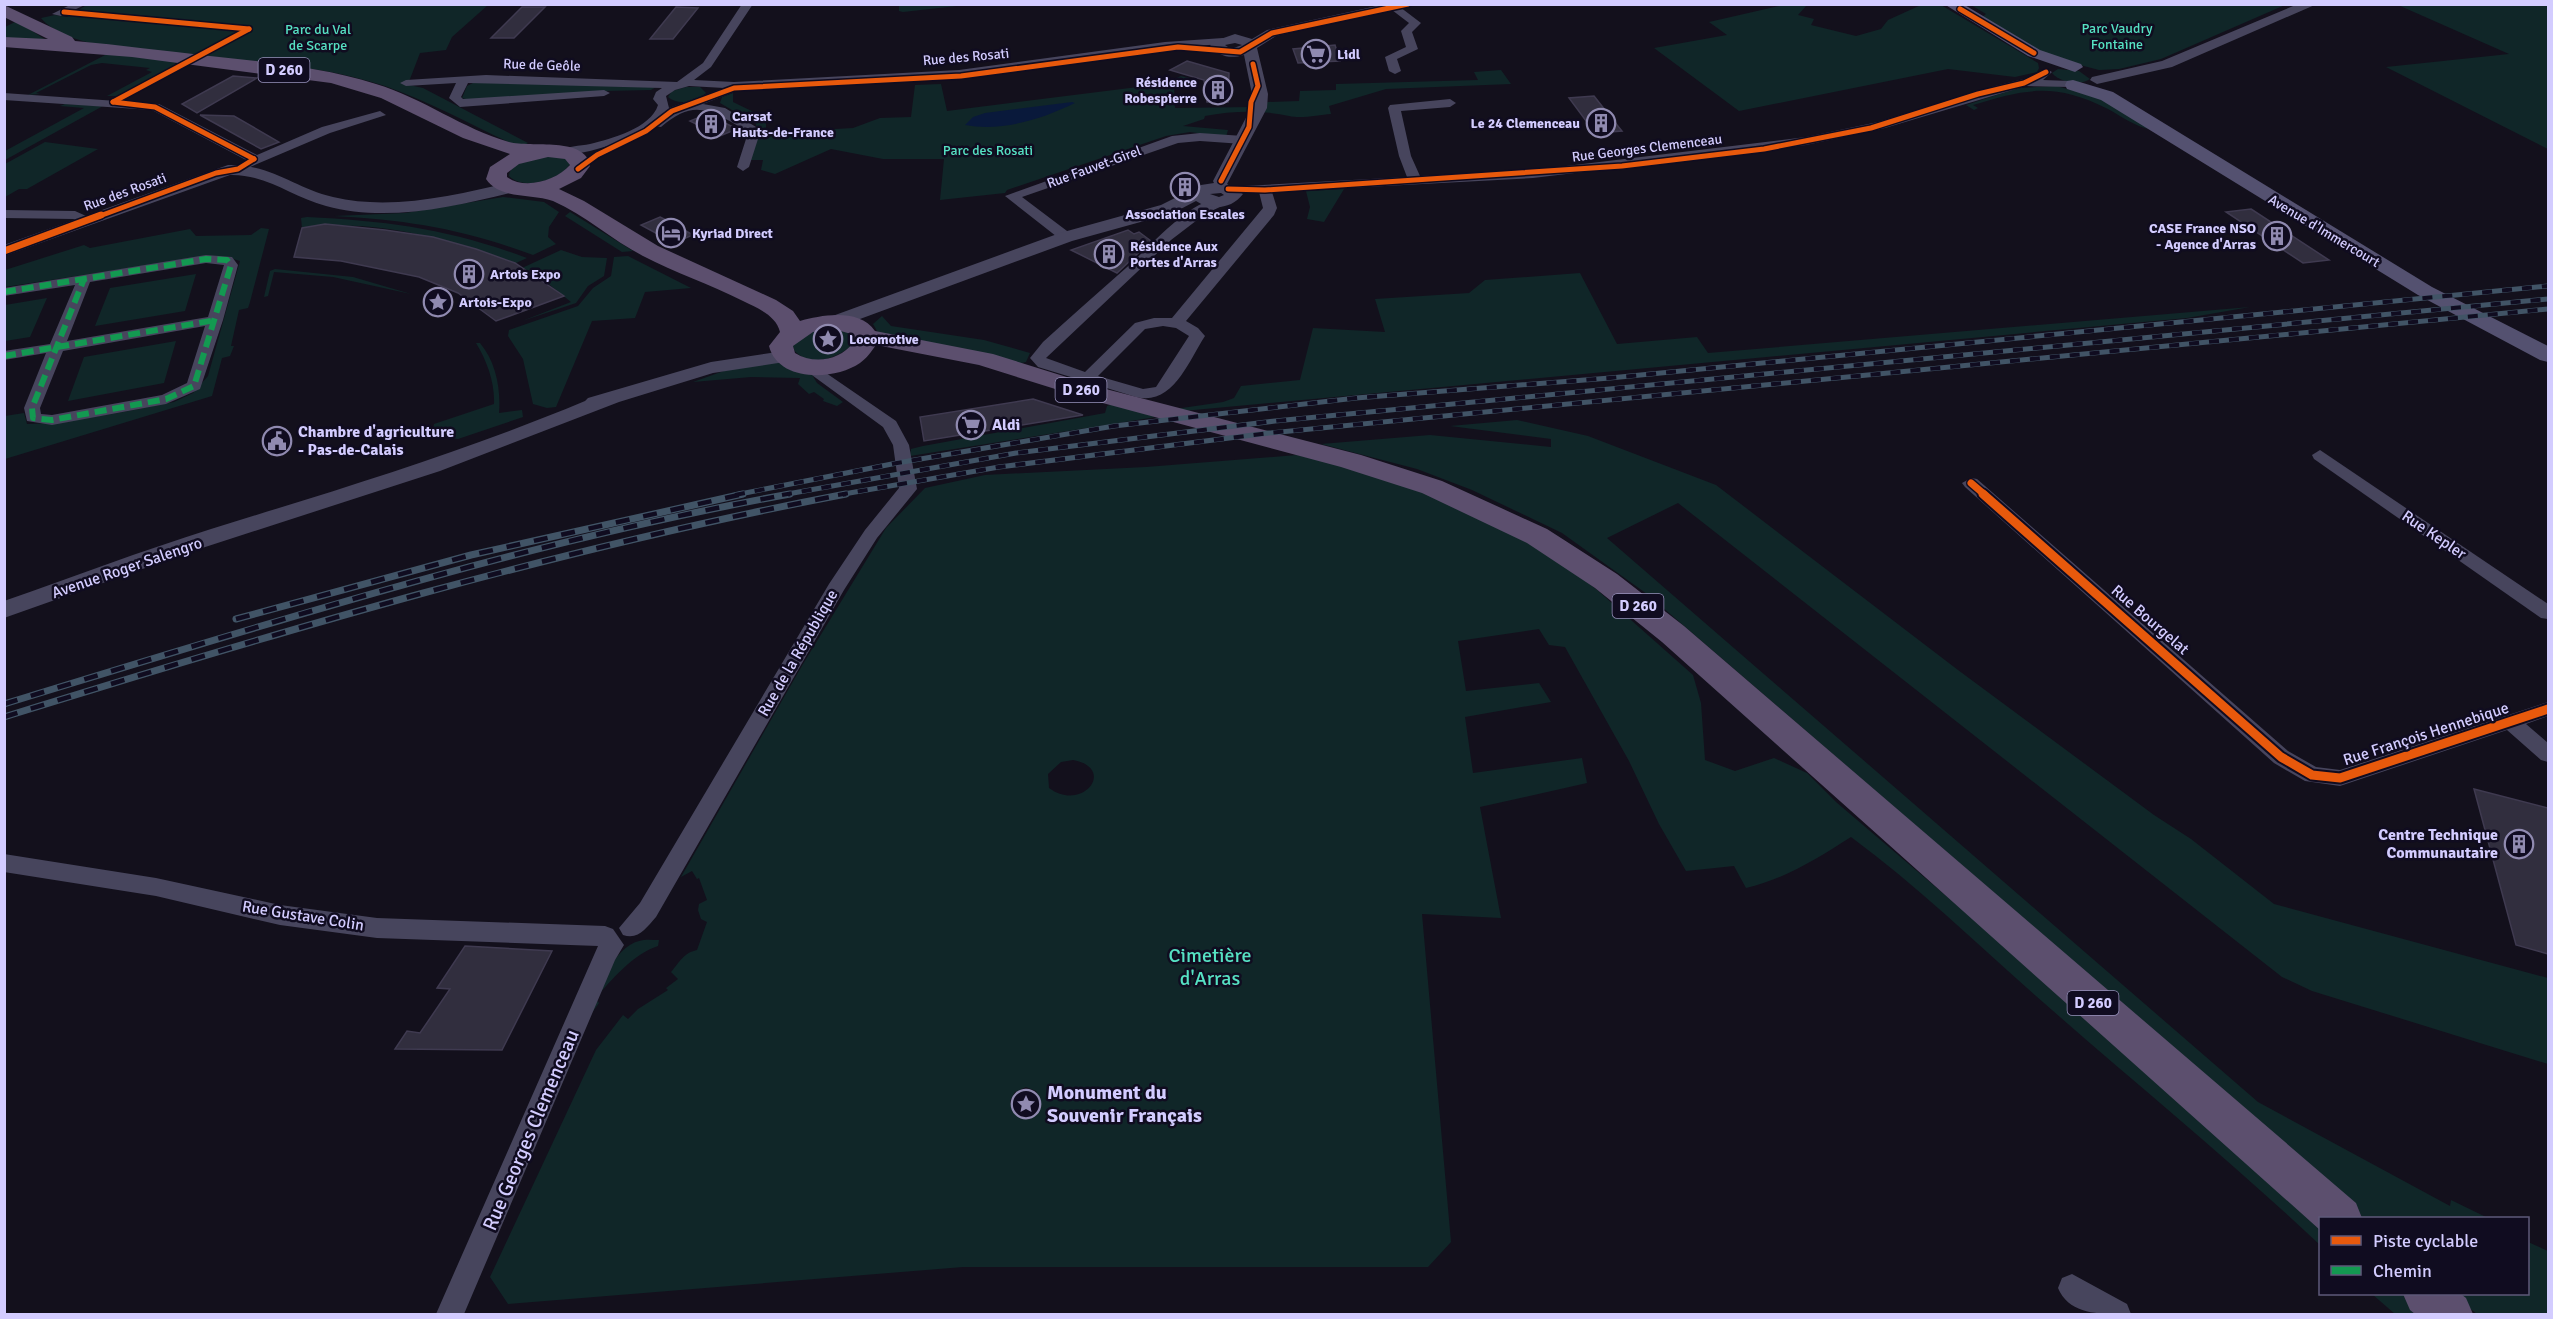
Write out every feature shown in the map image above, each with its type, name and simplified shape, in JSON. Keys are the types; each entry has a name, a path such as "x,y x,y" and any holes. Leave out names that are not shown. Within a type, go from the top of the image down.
{"main road":[{"path":"1955,6 2034,53 2094,74 2100,86"},
{"name":"D 260","path":"16,14 54,37 78,45"},
{"name":"D 260","path":"4,42 78,45 327,76 373,89 412,104 479,138 514,150 542,152"},
{"path":"2034,53 2045,64 2046,71 2056,66 2078,68"},
{"name":"Avenue d'Immercourt","path":"2046,71 2052,79 2072,85 2100,86 2425,291 2548,355"},
{"name":"D 260","path":"479,138 495,151 500,168"},
{"path":"578,204 569,190 579,159 564,152 542,152 521,156 500,168 497,180 552,193 578,204 598,220 648,250 781,313 790,323 788,342 794,364 810,367 857,346 851,324 830,322 726,285"},
{"path":"520,187 554,183 575,172"},
{"path":"788,342 830,322"},
{"name":"D 260","path":"857,346 885,351 942,350 984,359 1107,398 1400,476 1464,500 1537,536 1606,580 1673,634 2339,1217"},
{"path":"2428,1295 2450,1314"}],"street":[{"path":"57,14 82,4"},
{"path":"660,100 663,91 691,79 707,64 748,4"},
{"path":"1227,46 1240,52 1251,47 1266,35 1385,7 1408,4"},
{"path":"2100,86 2126,74 2167,64 2311,4"},
{"path":"1385,7 1416,23 1406,31 1412,50 1391,57 1395,71"},
{"path":"1227,46 1309,24"},
{"path":"1227,46 1253,64"},
{"name":"Rue des Rosati","path":"711,91 743,87 968,76 1171,47 1227,46"},
{"path":"830,322 887,304 1066,237 1127,222 1219,193 1259,108 1258,86 1251,47"},
{"path":"707,64 705,78 713,103 721,111"},
{"path":"2078,68 2126,74"},
{"path":"2024,83 2038,78 2046,71"},
{"path":"464,79 454,99 464,103 640,91 654,93 660,100 663,109 659,115 630,133 600,146 564,152"},
{"name":"Rue de Geôle","path":"406,83 464,79 678,85 711,91"},
{"path":"2024,83 2072,85"},
{"name":"Rue Georges Clemenceau","path":"1087,378 1040,363 1039,355 1144,260 1151,250 1219,193 1567,171 1816,140 1869,128 2024,83"},
{"path":"575,172 597,155 646,131 669,113 690,105 711,91"},
{"path":"4,96 155,107 246,164 311,195 336,203 371,207 410,204 520,187"},
{"path":"660,100 721,111 746,123 752,130 752,139 743,167"},
{"path":"1414,180 1394,108 1450,103"},
{"name":"Rue des Rosati","path":"4,251 246,164 326,130 380,115"},
{"name":"Rue Fauvet-Girel","path":"1066,237 1012,196 1176,139 1246,134"},
{"path":"410,204 468,188 500,168"},
{"path":"1176,323 1267,215 1270,208 1265,190"},
{"path":"4,213 75,215 88,220"},
{"path":"1000,263 1060,250 1127,222"},
{"path":"4,292 206,259 227,260 231,265 196,382 184,393 166,399 52,420 35,420 31,415 32,408 84,279"},
{"path":"845,391 837,379 857,346 869,319 887,304"},
{"path":"4,356 216,320"},
{"path":"1149,322 1176,323 1195,332 1197,336 1160,392 1142,394 1087,378 1140,326 1149,322"},
{"name":"Avenue Roger Salengro","path":"4,610 249,525 381,484 549,424 611,398 700,369 738,361 788,342"},
{"name":"Rue de la République","path":"616,936 648,910 862,548 908,489 902,445 894,431 882,417 810,367"},
{"name":"Rue Kepler","path":"2320,455 2548,613"},
{"name":"Rue Bourgelat","path":"1971,483 2281,757 2312,775"},
{"name":"Rue François Hennebique","path":"2312,775 2340,778 2548,709"},
{"path":"2510,723 2548,754"},
{"name":"Rue Gustave Colin","path":"4,863 156,887 280,915 365,927 616,936"},
{"name":"Rue Georges Clemenceau","path":"450,1314 550,1087 605,954 616,936"},
{"path":"2072,1288 2117,1314"}],"green space":[{"name":"Parc du Val de Scarpe","path":"88,4 488,5 452,37 446,50 420,53 410,79 405,84 423,88 528,143 519,147 419,99 363,79 294,66 200,57 203,54 190,56 89,43 54,29 41,18 55,15 67,17"},
{"path":"899,4 966,5 903,12 899,11"},
{"path":"1783,5 1807,5 1798,15 1814,19 1811,25 1856,36 1881,29 1888,20 1921,5 1941,5 2038,63 2037,72 2015,77 1948,69 1739,111 1654,48 1727,35 1709,22"},
{"name":"Parc Vaudry Fontaine","path":"1971,5 2285,5 2161,59 2119,69 2099,70 2061,60 2039,51 1982,17 1986,14"},
{"path":"2398,5 2548,5 2548,149 2386,67 2509,54"},
{"path":"17,21 49,42 5,40 5,27"},
{"path":"109,53 177,61 172,68 121,96 107,96 152,72 146,70 150,68 102,63 91,65 36,93 40,94 28,95"},
{"path":"2058,69 2079,71 2090,79 2076,83 2065,81 2052,73"},
{"name":"Parc des Rosati","path":"1501,70 1511,84 1386,89 1329,106 1331,114 1294,117 1247,112 1205,116 1204,119 1183,126 1228,130 1226,137 1190,132 1166,136 1007,190 1005,193 940,200 944,159 883,159 831,149 775,174 761,170 763,160 750,160 758,138 756,124 720,103 722,97 733,93 733,102 766,118 766,133 853,128 880,118 911,117 915,85 941,84 947,111 1162,84 1181,76 1190,78 1174,87 1175,108 1254,107 1268,102 1299,101 1300,91 1336,90 1336,84 1478,80 1474,72"},
{"path":"477,81 656,87 651,90 469,100 462,98 467,86"},
{"path":"2056,86 2098,97 2151,129 2135,124 2089,101 2056,92 2041,91 2010,95 1973,105 1978,108 1974,110 1966,105 2018,88"},
{"path":"686,87 700,87 706,93 687,102 672,100 668,97 672,91"},
{"path":"65,104 103,106 5,160 5,151 84,108 60,106"},
{"path":"45,142 98,149 27,189 19,189 5,197 5,164"},
{"path":"553,156 566,159 570,164 550,179 523,183 509,176 511,170 520,162"},
{"path":"1344,189 1324,222 1307,219 1310,207 1306,191"},
{"path":"503,197 544,202 559,212 549,227 548,237 556,244 533,255 483,238 435,227 334,216 405,213"},
{"path":"570,212 633,251 622,252 565,216"},
{"path":"301,218 392,224 445,233 527,258 514,264 463,246 410,232 382,228 328,226 302,228"},
{"path":"261,228 269,229 250,302 248,308 239,310 231,346 234,346 230,356 222,358 212,396 5,459 5,416 24,413 27,424 55,423 174,402 193,393 208,376 240,261 223,256 194,258 5,287 5,270 84,245 90,248 190,229 196,236 251,235"},
{"path":"561,250 582,257 607,258 604,276 588,286 576,303 522,321 571,302 545,281 522,268"},
{"path":"628,256 691,288 645,292 635,318 592,321 556,407 547,408 533,404 523,359 508,336 509,330 578,306 593,288 611,276 614,257"},
{"path":"275,269 353,277 411,294 333,277 274,272 268,296 264,297 270,271"},
{"path":"1580,273 1617,344 1697,337 1708,353 2250,307 2187,318 1183,411 1175,409 1223,402 1234,398 1241,386 1300,380 1313,328 1385,332 1375,299 1469,293 1485,280"},
{"path":"196,274 185,311 95,326 110,288"},
{"path":"47,298 30,337 5,341 5,305"},
{"path":"882,316 891,326 984,340 1030,353 1026,362 1016,364 880,336 873,324"},
{"path":"834,327 852,334 854,343 841,353 816,360 800,356 794,350 793,346 803,334"},
{"path":"176,341 164,383 68,401 84,357"},
{"path":"476,343 480,343 494,367 498,385 499,413 522,410 523,417 458,439 432,435 434,424 494,404 490,372"},
{"path":"774,360 791,370 811,373 817,383 843,402 837,406 823,401 824,399 814,392 809,394 798,384 800,378 751,377 693,382 746,363"},
{"path":"1113,404 1156,417 910,456 911,449 923,446 1105,413 1107,406"},
{"path":"1517,420 1588,436 1716,485 1958,670 2154,815 2191,839 2274,904 2548,978 2548,1064 2312,991 2282,977 1678,503 1607,538 2258,1102 2450,1206 2451,1200 2486,1217 2358,1217 2213,1093 2015,911 1647,594 1562,533 1472,490 1417,469 1321,444 1430,435 1551,447 1551,439 1450,426"},
{"name":"Cimetière d'Arras","path":"1297,455 1366,471 1429,492 1546,551 1596,589 1693,675 1701,703 1705,760 1735,771 1774,758 1807,773 1836,802 2087,1016 2319,1221 2319,1244 1925,897 1851,837 1788,873 1746,888 1734,866 1686,871 1659,824 1629,761 1565,647 1549,645 1539,629 1458,641 1466,691 1539,683 1551,702 1465,717 1473,773 1582,758 1587,783 1480,807 1501,918 1422,914 1451,1242 1428,1267 963,1267 508,1304 490,1277 596,1050 623,1015 628,1019 638,1009 668,990 666,988 678,979 671,972 685,956 697,950 707,922 701,919 699,904 707,900 699,878 697,879 692,871 681,877 803,664 886,528 925,488 985,475 1146,467","holes":["1073,760 1086,765 1093,771 1094,779 1083,792 1073,795 1062,794 1049,788 1048,774 1061,762","1026,1087 1036,1091 1040,1100 1035,1111 1023,1116 1012,1111 1010,1101 1015,1092"]},
{"path":"659,940 658,946 631,961 615,976 595,999 599,1003 591,1014 587,1013 607,971 622,952 639,941"},
{"path":"2529,1242 2548,1251 2548,1314 2477,1314 2452,1295 2529,1295"},
{"path":"2373,1295 2403,1295 2426,1314 2395,1314"}],"water":[{"path":"1075,103 1021,123 993,127 965,125 973,117 985,113"}],"building":[{"path":"522,7 545,7 514,38 491,38"},
{"path":"676,7 698,8 673,39 650,39"},
{"name":"Lidl","path":"1335,45 1340,61 1298,63 1293,49"},
{"path":"1187,61 1229,73 1228,102 1207,102 1204,80 1170,70"},
{"path":"233,76 257,78 197,113 182,104"},
{"name":"Le 24 Clemenceau","path":"1594,96 1622,131 1595,133 1569,98"},
{"name":"Carsat Hauts-de-France","path":"707,114 737,129 720,136 690,121"},
{"path":"200,115 234,116 279,142 261,149"},
{"name":"CASE France NSO - Agence d'Arras","path":"2251,209 2329,260 2303,263 2226,212"},
{"name":"Kyriad Direct","path":"660,217 693,235 674,243 641,225"},
{"name":"Artois Expo","path":"325,224 433,237 476,249 515,263 564,296 496,321 458,293 419,277 341,261 294,257 302,228"},
{"name":"Résidence Aux Portes d'Arras","path":"1128,230 1134,234 1139,232 1151,241 1117,273 1071,250"},
{"name":"Aldi","path":"1033,399 1083,415 924,441 920,417"},
{"name":"Centre Technique Communautaire","path":"2474,789 2548,808 2548,954 2516,945"},
{"path":"465,946 552,951 502,1050 395,1049 407,1031 420,1033 450,989 437,988"}],"railway":[{"path":"735,495 897,463 1114,426 1356,398 1610,378 2548,286"},
{"path":"782,495 1016,453 1275,421 2548,299"},
{"path":"838,495 999,467 1269,433 2548,309"},
{"path":"236,619 471,555 743,494"},
{"path":"4,704 394,587 591,536 790,494"},
{"path":"4,717 212,653 527,566 739,516 846,494"}],"marked path":[{"path":"4,292 206,259 227,260 231,265 194,386 166,399 52,420 33,418 32,408 84,279"},
{"path":"4,356 216,320"}],"cycle path":[{"path":"578,169 597,155 646,131 672,111 734,88 961,76 1178,47 1240,52 1272,33 1408,4"},
{"path":"1960,9 2034,53"},
{"path":"64,12 249,29"},
{"path":"113,102 249,29"},
{"path":"1221,181 1249,127 1251,102 1258,86 1253,64"},
{"path":"1228,189 1265,190 1550,172 1764,149 1871,128 1978,94 2024,83 2046,72"},
{"path":"113,102 155,107 254,159"},
{"path":"4,251 216,173 238,169 254,159"},
{"path":"1971,483 2281,757 2312,775 2340,778 2548,709"}],"place":[{"name":"Lidl","path":"1316,54"},
{"name":"Résidence Robespierre","path":"1218,90"},
{"name":"Le 24 Clemenceau","path":"1601,123"},
{"name":"Carsat Hauts-de-France","path":"711,124"},
{"name":"Association Escales","path":"1185,187"},
{"name":"Kyriad Direct","path":"671,233"},
{"name":"CASE France NSO - Agence d'Arras","path":"2277,236"},
{"name":"Résidence Aux Portes d'Arras","path":"1109,254"},
{"name":"Artois Expo","path":"469,274"},
{"name":"Artois-Expo","path":"438,302"},
{"name":"Locomotive","path":"828,339"},
{"name":"Aldi","path":"971,425"},
{"name":"Chambre d'agriculture - Pas-de-Calais","path":"277,441"},
{"name":"Centre Technique Communautaire","path":"2519,844"},
{"name":"Monument du Souvenir Français","path":"1026,1104"}]}
